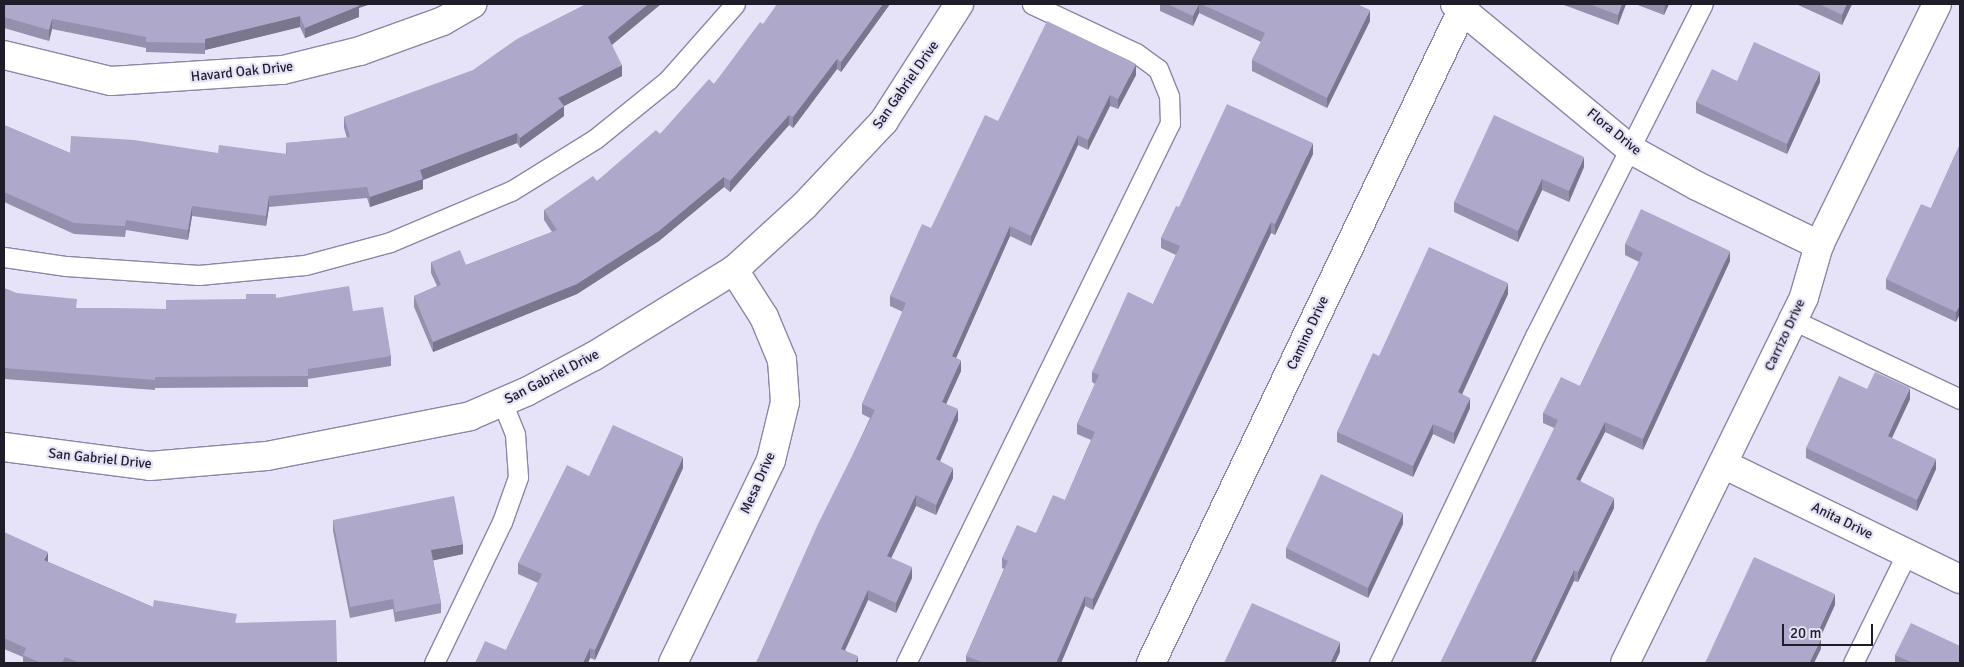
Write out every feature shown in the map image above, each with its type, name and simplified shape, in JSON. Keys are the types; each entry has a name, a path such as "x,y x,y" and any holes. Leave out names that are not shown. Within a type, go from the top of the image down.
{"street":[{"name":"Havard Oak Drive","path":"4,55 111,81 283,70 360,51 443,21 472,4"},
{"name":"San Gabriel Drive","path":"4,447 150,466 267,456 470,416 502,402 594,356 734,270 804,206 884,121 959,4"},
{"name":"Carrizo Drive","path":"1625,663 1804,297 1819,245 1938,4"},
{"name":"Flora Drive","path":"1461,5 1630,149 1697,186 1819,245"},
{"name":"Camino Drive","path":"1151,663 1461,5"},
{"name":"Mesa Drive","path":"673,663 771,460 785,402 782,360 764,318 734,270"},
{"name":"Anita Drive","path":"1723,464 1960,579"}],"lane":[{"path":"4,256 66,266 199,275 305,265 390,242 511,191 595,139 668,80 736,4"},
{"path":"906,663 1170,123 1169,96 1158,69 1136,53 1032,4"},
{"path":"1379,663 1535,336 1703,4"},
{"path":"1793,320 1960,399"},
{"path":"434,663 502,522 518,477 516,434 502,402"},
{"path":"1853,663 1908,553"}],"building":[{"path":"4,4 358,4 359,6 305,28 300,16 205,39 205,43 146,42 146,37 52,19 49,30 4,17"},
{"path":"586,4 648,4 608,37 622,65 558,98 564,106 520,138 517,133 420,170 423,179 370,197 367,187 269,196 266,216 192,206 188,230 126,220 125,226 74,223 4,192 4,125 70,153 71,136 134,140 218,153 219,145 287,154 286,143 350,137 344,117 473,70 517,39"},
{"path":"777,4 883,4 841,62 837,59 793,117 789,115 730,181 724,177 659,231 577,284 433,342 414,296 441,285 431,262 460,250 466,265 557,230 544,210 593,176 597,181 656,130 660,134 709,79 714,84 760,22 763,24"},
{"path":"1167,4 1199,4 1193,16"},
{"path":"1201,4 1357,4 1370,10 1327,98 1252,60 1265,33"},
{"path":"1589,4 1622,4 1618,15"},
{"path":"1819,4 1847,4 1842,15"},
{"path":"1047,21 1136,64 1118,99 1110,95 1088,140 1078,135 1031,236 1010,226 952,356 961,360 942,402 958,409 936,459 953,468 936,505 916,495 887,556 912,567 896,603 868,590 841,649 858,656 855,663 756,663 818,524 875,410 862,404 906,303 890,296 922,224 931,228 985,115 998,121"},
{"path":"1754,42 1820,72 1787,144 1696,102 1712,69 1737,81"},
{"path":"1227,104 1313,143 1275,224 1271,222 1093,599 1085,596 1056,663 984,663 966,656 1008,561 1002,558 1017,525 1036,533 1053,495 1065,500 1095,432 1077,424 1099,375 1092,372 1128,292 1153,304 1180,246 1161,238 1176,206 1179,207"},
{"path":"1494,115 1584,157 1569,191 1542,179 1518,231 1454,202"},
{"path":"1960,144 1960,304 1956,312 1886,279 1921,204 1931,208"},
{"path":"1641,209 1730,251 1643,439 1605,422 1576,479 1614,498 1578,572 1574,570 1530,663 1440,663 1558,420 1543,413 1561,377 1580,386 1643,253 1625,244"},
{"path":"1429,247 1508,283 1458,392 1470,398 1454,433 1433,424 1413,466 1337,432 1373,353 1379,356"},
{"path":"349,286 353,311 383,307 391,356 308,369 308,376 155,377 155,380 4,368 4,288 16,293 77,299 76,308 166,309 166,300 246,299 246,294 276,294 276,298"},
{"path":"1875,372 1910,388 1888,436 1936,459 1917,500 1806,448 1839,376 1867,389"},
{"path":"613,425 683,457 595,650 590,648 583,663 475,663 485,641 506,650 542,574 518,563 567,465 589,476"},
{"path":"1321,474 1403,513 1368,588 1286,548"},
{"path":"454,496 463,544 431,550 441,603 395,612 393,599 350,607 333,520"},
{"path":"4,532 48,552 44,560 153,607 154,600 237,614 235,623 336,620 337,663 80,663 65,657 62,663 41,663 23,655 26,648 4,638"},
{"path":"1754,557 1835,594 1816,636 1821,639 1809,663 1705,663"},
{"path":"1252,603 1340,642 1330,663 1224,663"},
{"path":"1911,623 1960,646 1960,663 1913,663 1895,655"}]}
